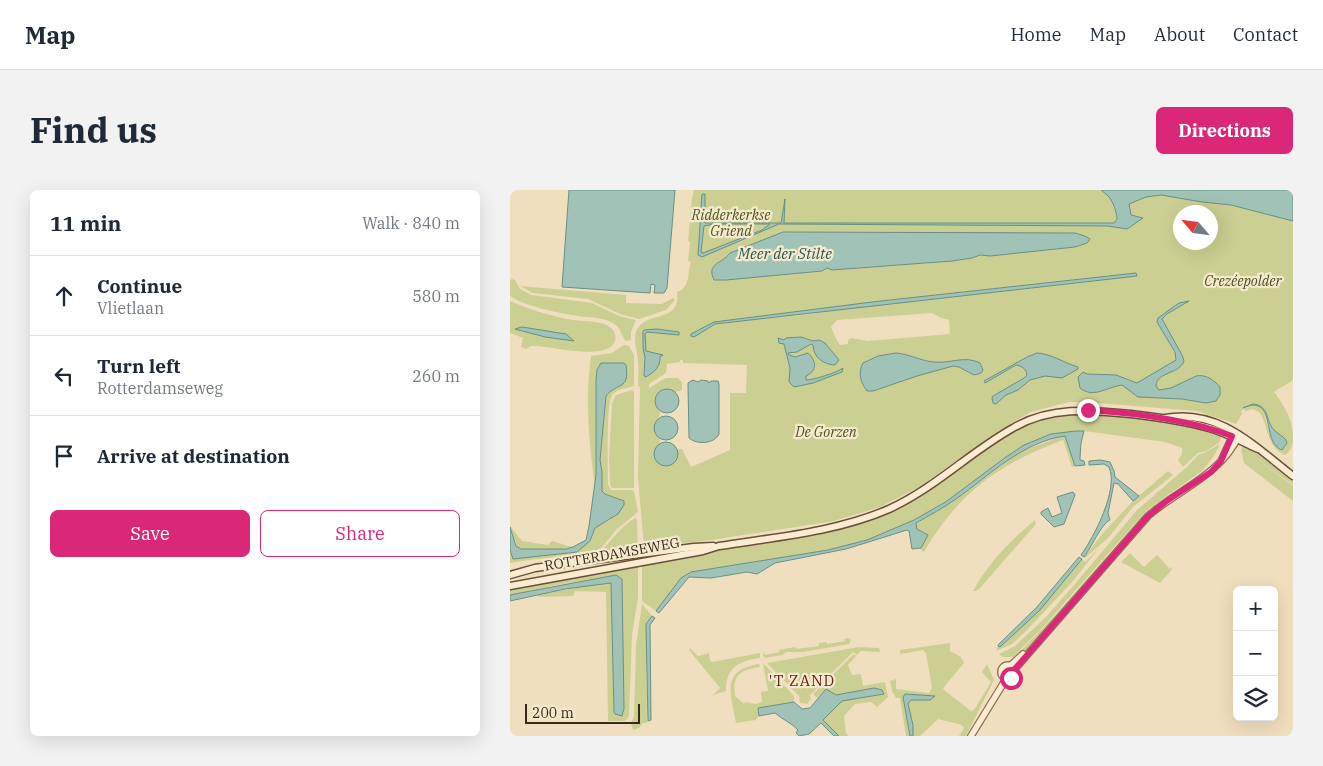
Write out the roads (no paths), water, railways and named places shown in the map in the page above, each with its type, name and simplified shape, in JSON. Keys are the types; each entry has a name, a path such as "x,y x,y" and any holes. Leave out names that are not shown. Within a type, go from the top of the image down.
{"main road":[{"name":"ROTTERDAMSEWEG","path":"510,575 536,568 563,564 694,547 719,546 854,522 879,513 923,491 1012,428 1043,415 1066,411 1088,410 1163,418 1236,435 1248,439 1293,476"},
{"name":"ROTTERDAMSEWEG","path":"510,586 703,551 719,546"}],"street":[{"path":"1012,668 1042,638 1148,516 1168,500 1211,472 1221,461 1236,435"},
{"path":"1005,678 1001,672 1002,668 1006,666 1012,668"},
{"path":"971,736 1005,678 1013,676 1012,668"}],"water":[{"path":"569,190 675,190 667,288 664,293 654,293 655,285 651,284 650,293 562,287"},
{"path":"1101,190 1293,190 1293,221 1231,205 1161,195 1146,197 1129,204 1131,215 1143,218 1127,229 1108,226 779,224 702,257 698,255 702,194 705,194 705,223 781,223 785,199 784,223 1114,223 1117,219 1114,207 1109,197","holes":["714,224 770,224 762,230 703,253 701,252 704,226"]},
{"name":"Meer der Stilte","path":"783,232 1075,233 1090,239 1087,243 1075,247 990,256 980,255 952,261 832,270 827,268 822,271 714,280 712,274 713,267 730,253"},
{"path":"1136,273 1137,276 715,324 694,337 691,336 691,334 714,322 872,302"},
{"path":"1189,301 1162,319 1184,361 1178,369 1160,378 1156,386 1159,390 1171,388 1196,376 1203,376 1212,380 1220,387 1220,395 1216,401 1206,403 1182,399 1138,397 1122,385 1095,392 1085,391 1080,388 1078,377 1083,372 1087,374 1116,375 1137,383 1176,360 1175,352 1157,322 1158,318 1179,303"},
{"path":"522,327 566,334 574,341 545,337 515,329"},
{"path":"657,329 679,332 679,335 647,332 645,334 646,351 663,355 660,357 656,369 646,377 644,376 643,331"},
{"path":"801,337 825,343 839,360 835,365 823,362 817,357 811,344 797,352 788,353 795,357 808,353 813,359 814,369 806,376 806,380 824,376 843,368 842,372 813,383 794,387 789,382 790,368 784,344 779,343 778,338 784,340 786,338"},
{"path":"896,353 934,362 974,361 980,363 983,370 981,373 974,375 953,366 873,391 867,391 860,377 863,363 878,356"},
{"path":"1037,353 1053,357 1078,367 1078,369 1062,378 1045,376 1030,380 1018,390 1006,395 996,404 993,403 993,396 1024,378 1027,375 1026,371 1016,365 985,383 984,381"},
{"path":"601,363 624,363 626,365 627,373 624,383 606,396 600,460 602,491 624,501 624,505 618,514 595,528 590,541 577,552 513,559 510,550 510,527 516,546 521,549 566,549 586,540 596,475 596,380 597,370"},
{"path":"693,380 698,382 701,380 708,381 709,383 711,381 718,381 719,384 719,434 709,442 696,442 689,438 688,383"},
{"path":"667,389 676,392 679,401 676,410 667,413 658,410 655,401 658,392"},
{"path":"1253,404 1258,405 1265,410 1271,426 1286,440 1287,443 1282,450 1272,440 1264,412 1260,407 1254,405 1247,406"},
{"path":"666,416 675,419 678,428 675,437 666,440 657,437 654,428 657,419"},
{"path":"1084,431 1080,460 1084,461 1085,465 1075,466 1065,436 1049,439 1021,452 951,502 916,523 917,529 928,535 921,548 912,549 909,531 907,530 846,549 775,563 757,574 747,572 711,578 689,577 659,613 656,611 681,578 691,572 828,550 867,540 914,520 947,501 1024,445 1051,434"},
{"path":"666,442 675,445 678,454 675,463 666,466 657,463 654,454 657,445"},
{"path":"1100,460 1110,462 1115,477 1139,496 1133,501 1118,484 1114,483 1108,513 1110,520 1100,531 1084,557 1081,555 1104,512 1111,488 1109,467 1104,464 1089,465 1089,461"},
{"path":"1073,492 1075,495 1064,524 1054,527 1041,512 1048,508 1052,517 1062,513 1057,497"},
{"path":"1079,557 1082,559 1040,610 1000,647 998,646 1037,607"},
{"path":"616,575 622,579 624,709 622,716 614,712 611,583 565,589 510,601 510,595"},
{"path":"652,616 655,618 650,625 651,720 648,721 646,624"},
{"path":"874,688 882,690 884,694 842,701 823,720 839,736 834,736 821,723 809,734 799,736 796,733 798,730 796,728 775,713 759,716 758,708 794,702 802,709 810,708 826,689 836,695"},
{"path":"905,694 935,696 930,700 911,700 908,704 913,725 913,736 910,736 903,697"}],"district":[{"name":"'T ZAND","path":"802,680"}],"park label":[{"name":"Ridderkerkse Griend","path":"731,223"},
{"name":"Crezéepolder","path":"1243,281"},
{"name":"De Gorzen","path":"826,432"}]}
